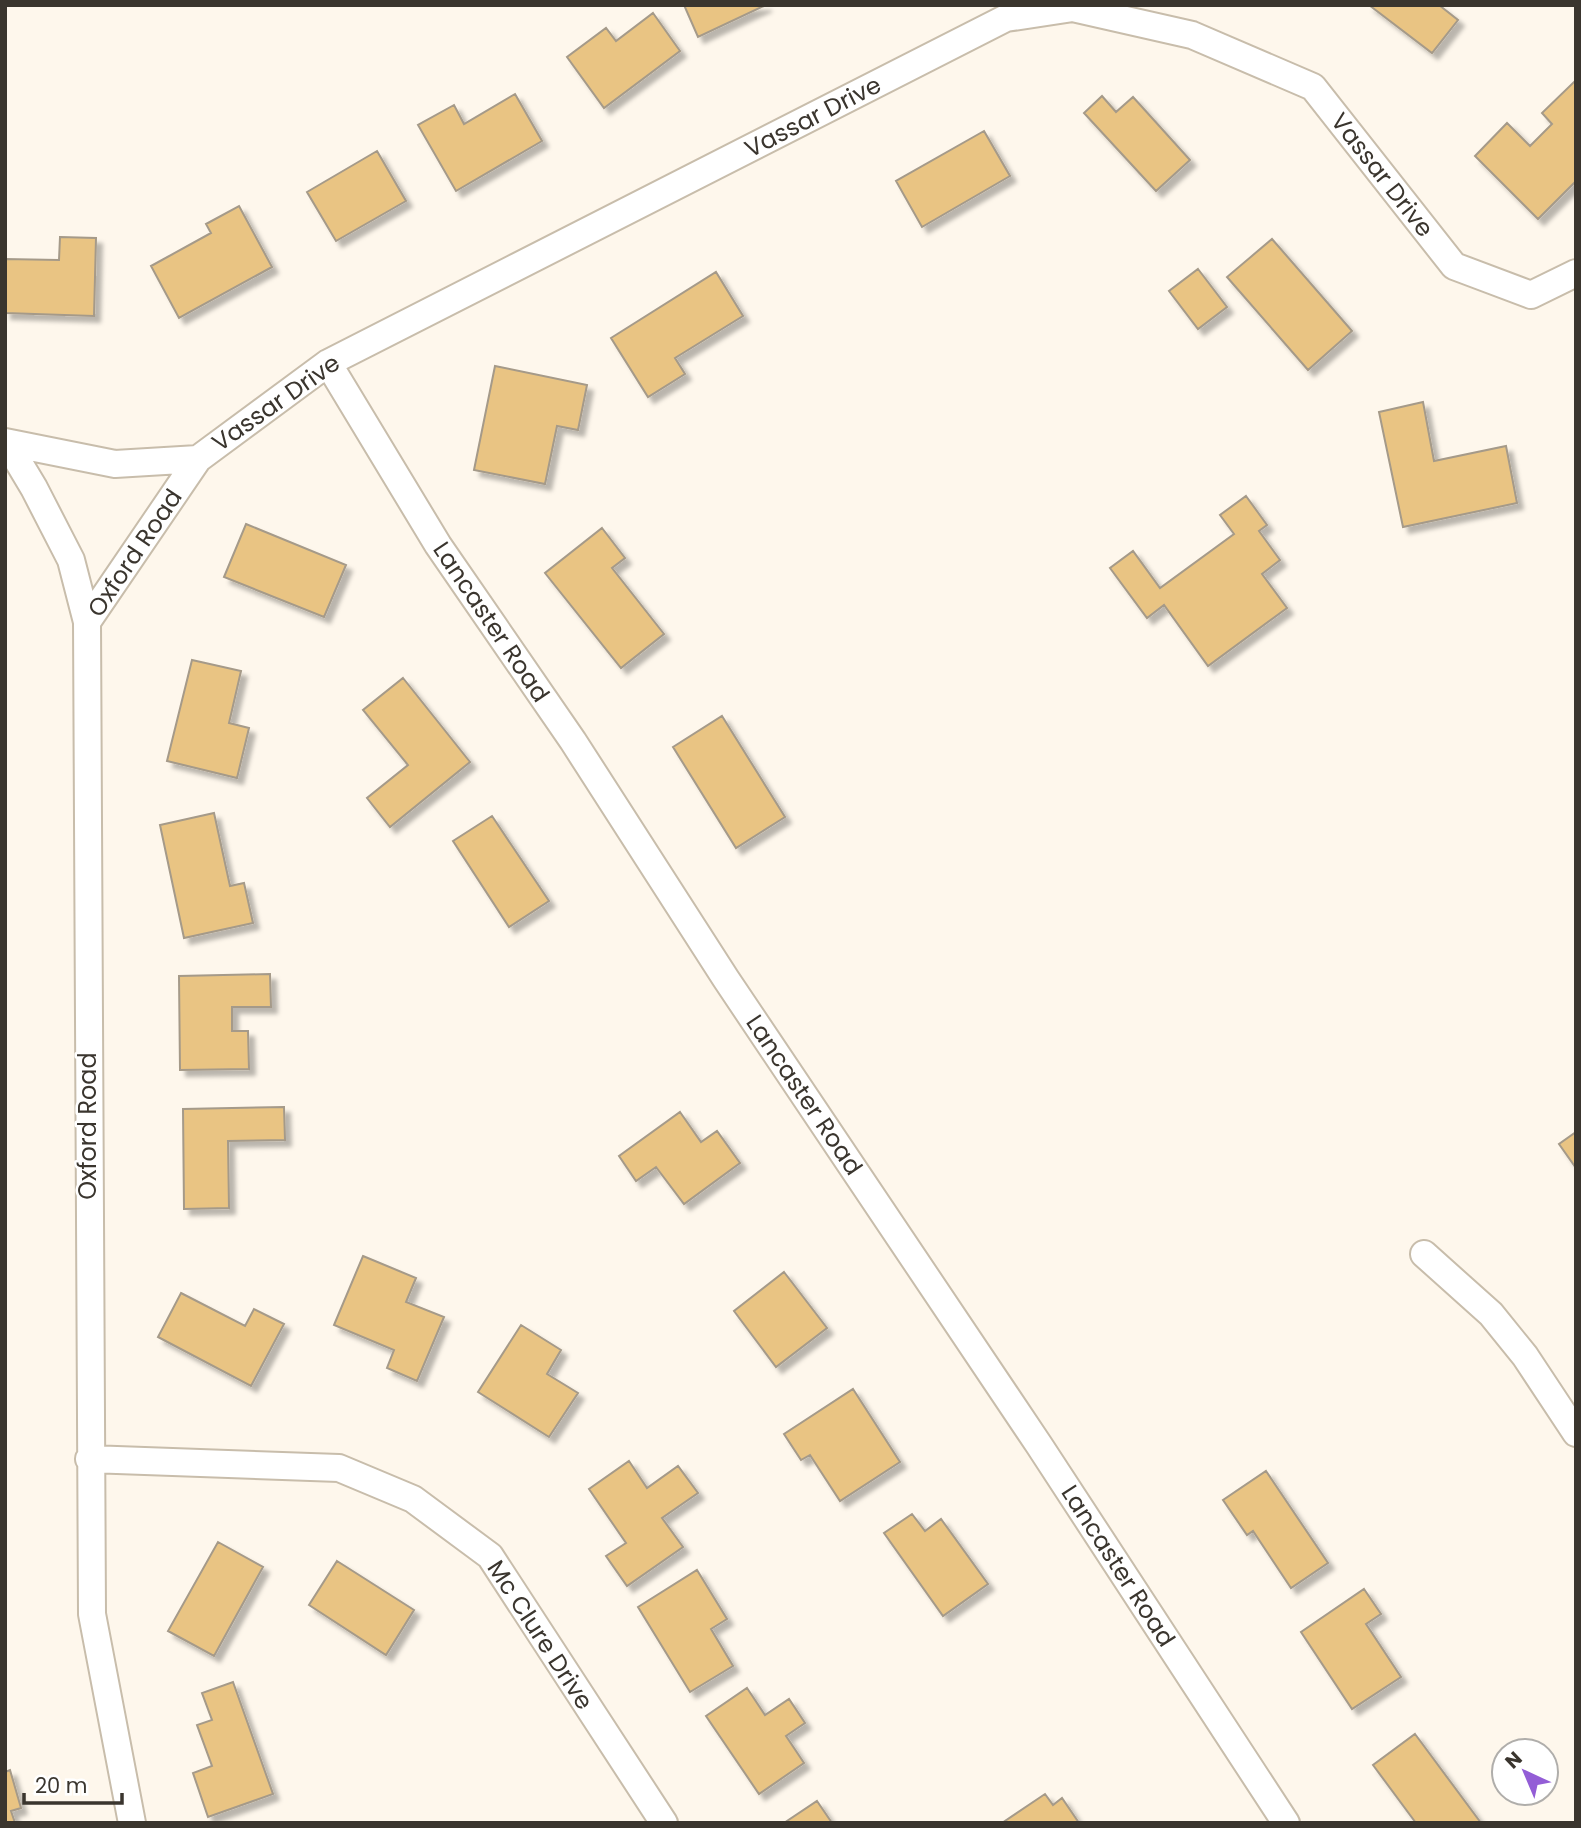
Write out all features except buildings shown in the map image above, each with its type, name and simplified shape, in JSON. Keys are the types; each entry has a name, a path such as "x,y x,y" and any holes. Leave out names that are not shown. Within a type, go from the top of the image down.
{"street":[{"name":"Vassar Drive","path":"6,442 115,464 198,459 328,363 1006,18 1073,8 1192,34 1313,87 1454,266 1531,295 1576,273"},
{"name":"Lancaster Road","path":"328,363 438,545 573,741 726,979 1031,1434 1286,1823"},
{"name":"Vassar Drive","path":"6,442 71,560 87,622"},
{"name":"Oxford Road","path":"132,1823 92,1614 89,1459 87,622 198,459"},
{"path":"1424,1254 1491,1314 1525,1356 1576,1433"},
{"name":"Mc Clure Drive","path":"89,1459 339,1468 413,1499 490,1556 664,1823"}]}
